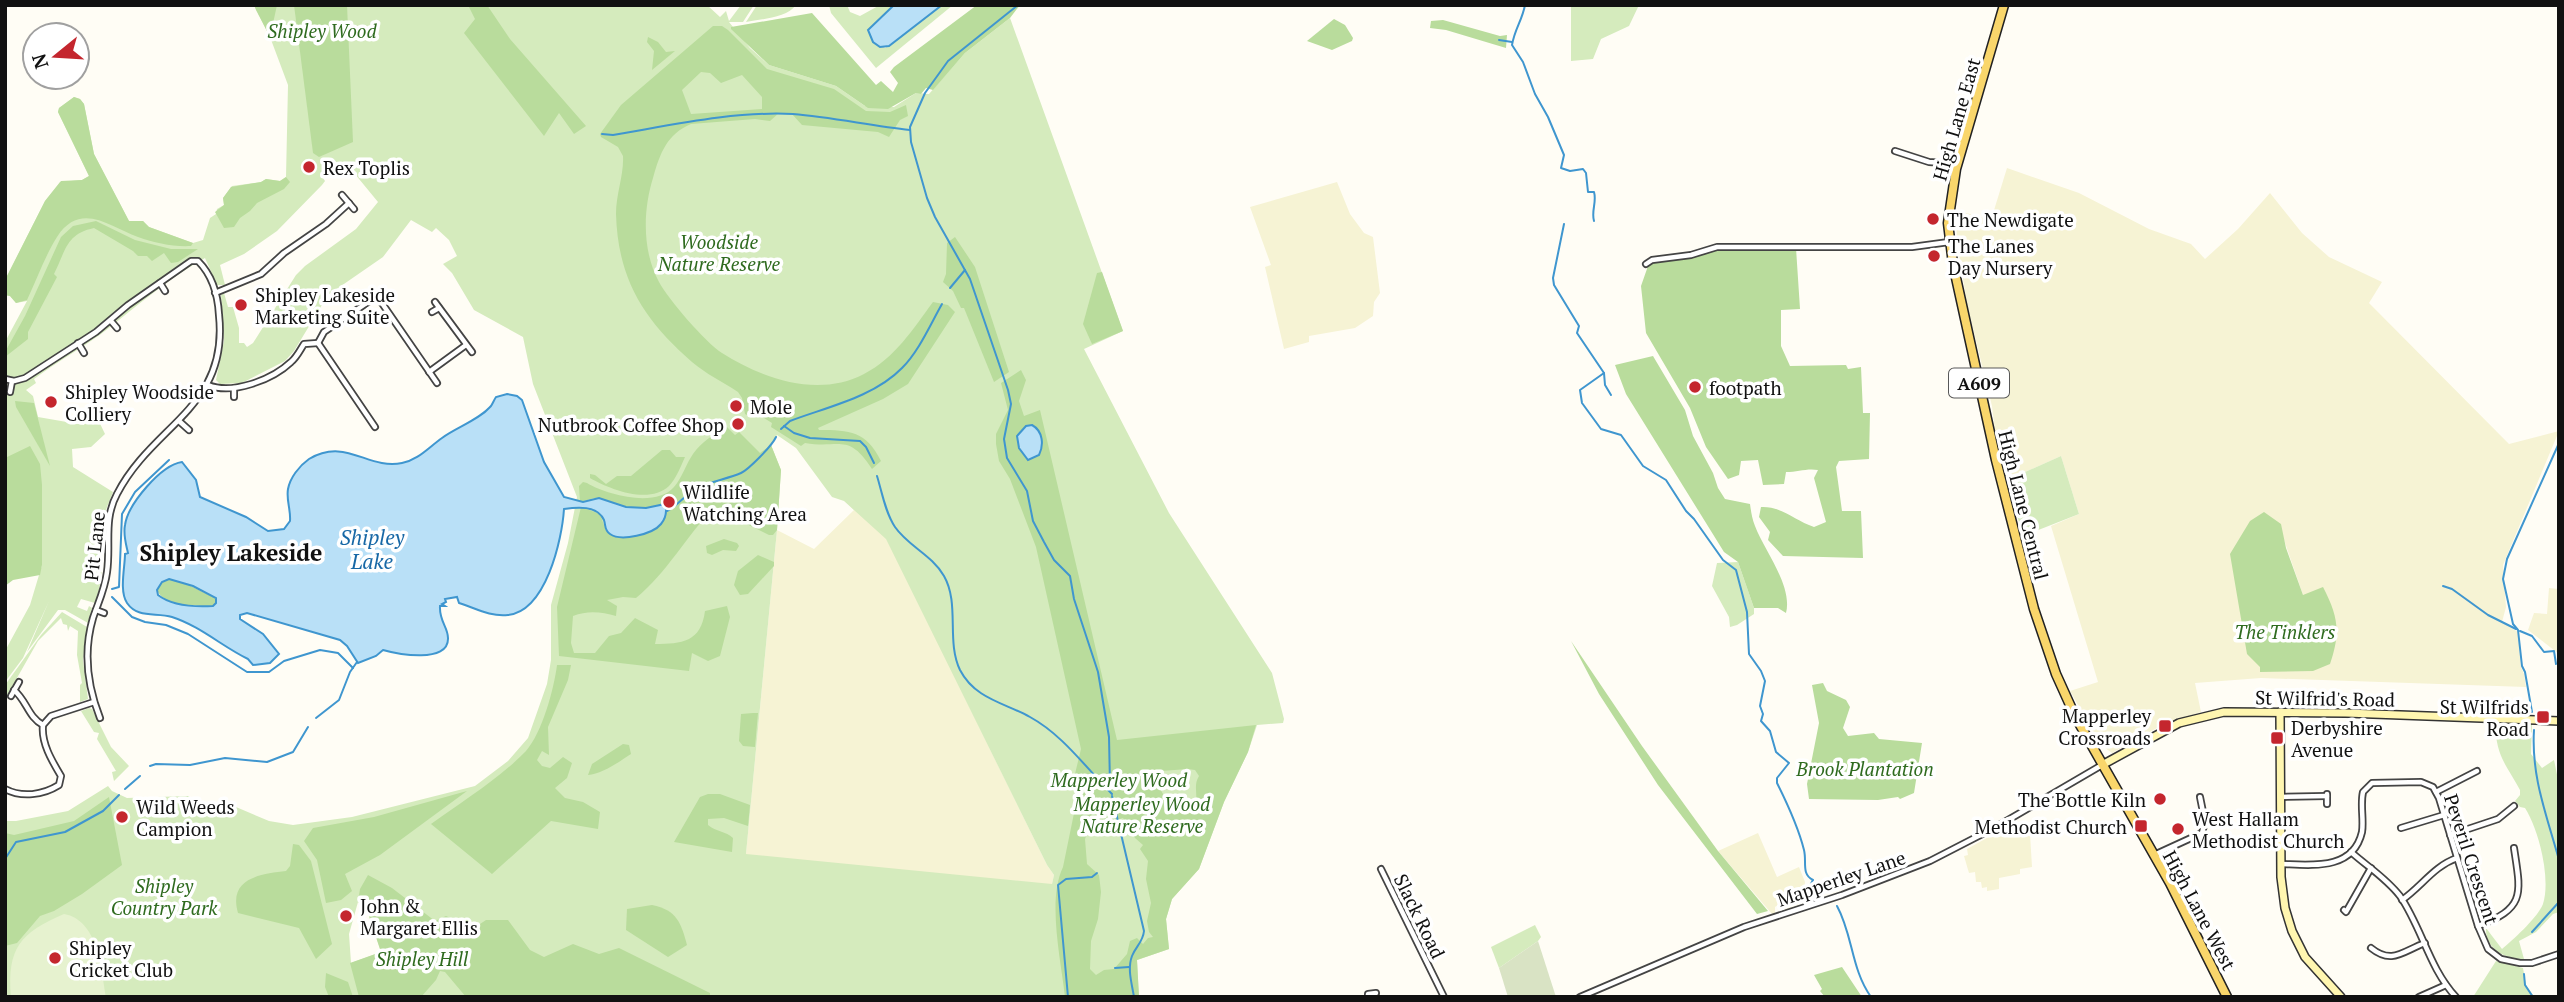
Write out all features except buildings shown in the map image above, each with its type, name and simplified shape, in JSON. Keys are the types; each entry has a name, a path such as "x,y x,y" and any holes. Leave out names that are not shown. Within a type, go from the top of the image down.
{"main road":[{"name":"High Lane East","path":"1949,242 1948,215 1958,164 2004,5"},
{"name":"High Lane Central","path":"1949,242 1996,460 2034,609 2056,674 2102,765"},
{"name":"High Lane West","path":"2102,765 2154,855 2227,997"}],"street":[{"path":"1895,151 1929,162 1958,164"},
{"path":"342,195 354,209"},
{"path":"215,293 261,274 281,255 326,224 349,203"},
{"path":"1646,264 1652,260 1691,255 1717,247 1912,247 1949,242"},
{"name":"Pit Lane","path":"12,381 25,378 111,321 189,262 197,261 205,269 219,310 220,338 208,385 179,421 141,458 113,502 107,523 108,569 87,655 88,678 100,718"},
{"path":"261,274 265,279"},
{"path":"160,283 165,291"},
{"path":"318,343 324,332 377,296 437,383"},
{"path":"432,313 437,305 471,352"},
{"path":"111,321 117,328"},
{"path":"78,343 84,353"},
{"path":"208,385 218,388 243,387 282,369 295,357 303,344 318,343"},
{"path":"318,343 375,427"},
{"path":"429,372 466,345"},
{"path":"5,379 12,381 10,392"},
{"path":"234,388 234,397"},
{"path":"179,421 190,430"},
{"path":"96,610 104,613"},
{"path":"11,696 19,682"},
{"path":"14,690 22,697 33,718 43,724"},
{"path":"5,789 25,795 52,789 61,783 61,776 47,749 43,724 51,716 94,702"},
{"name":"St Wilfrid's Road","path":"2102,765 2187,720 2224,712 2559,721"},
{"path":"2280,712 2281,864 2285,908 2305,957 2341,997"},
{"name":"Mapperley Lane","path":"1580,997 1744,927 1842,895 1930,861 1996,827 2102,765"},
{"path":"2436,792 2478,771"},
{"name":"Peveril Crescent","path":"2351,852 2361,834 2361,799 2365,789 2379,781 2421,782 2429,785 2436,792 2478,926 2488,949 2501,959 2528,963 2559,954"},
{"path":"2280,797 2327,795 2327,804"},
{"path":"2154,855 2199,835 2205,826 2200,797"},
{"path":"2450,835 2497,820 2514,806"},
{"path":"2401,828 2409,829 2444,815"},
{"path":"2478,926 2501,916 2517,900 2518,857 2514,848"},
{"path":"2281,864 2327,865 2351,852 2390,884 2402,900 2446,985 2456,997"},
{"path":"2402,900 2421,886 2439,866 2457,858"},
{"path":"2344,910 2346,912 2371,868"},
{"name":"Slack Road","path":"1381,869 1444,997"},
{"path":"2371,948 2382,957 2390,958 2425,943"},
{"path":"2419,997 2446,985"},
{"path":"1368,997 1368,994 1376,993"}],"green space":[{"path":"254,5 707,5 720,17 726,11 729,21 741,5 754,5 743,22 729,22 750,48 769,65 836,86 865,106 894,107 916,93 929,94 965,53 1010,18 1123,331 1084,349 1169,513 1272,673 1284,719 1283,723 1257,725 1199,869 1172,899 1166,919 1169,949 1137,960 1139,997 5,997 5,821 68,811 108,786 127,798 188,796 201,803 236,807 269,821 293,825 352,817 475,786 508,761 528,738 547,684 551,660 551,605 577,497 533,384 523,337 474,310 452,273 443,264 457,256 449,240 436,228 432,232 411,220 383,257 328,295 285,361 242,383 220,384 216,380 224,341 221,295 224,293 228,307 233,307 239,328 239,343 244,343 247,347 253,343 296,275 356,229 378,202 350,168 341,164 323,178 325,181 322,185 277,231 244,254 220,265 225,285 217,285 205,258 164,284 101,334 34,379 36,383 26,390 33,396 38,417 84,425 93,409 105,434 91,447 72,449 73,467 113,492 105,515 99,591 95,603 81,599 77,607 87,611 89,606 92,608 88,623 65,610 58,610 27,652 49,601 23,658 5,682 5,651 30,605 42,565 5,500 5,342 27,301 16,303 10,296 5,295 5,280 45,201 60,182 82,180 89,176 58,112 59,108 74,97 84,104 94,154 129,221 143,221 149,227 193,243 203,240 210,218 224,205 223,198 232,186 266,179 280,181 286,177 288,85 270,37","holes":["777,435 796,448 832,497 844,501 886,539 1054,875 1052,884 746,854 777,530 781,470 771,445","358,902 367,910 381,952 351,963 349,934"]},
{"name":"Shipley Wood","path":"254,5 277,5 270,37 256,10"},
{"name":"Shipley Wood","path":"294,5 347,5 353,142 319,157 313,153"},
{"path":"468,5 487,5 510,39 586,126 574,134 559,113 544,136 464,33 475,19"},
{"path":"757,5 796,5 786,13 746,22"},
{"path":"829,5 847,5 850,12 860,16 880,5 899,5 868,31 885,48 942,5 953,5 876,68 831,13"},
{"path":"977,5 1020,5 1010,18 965,53 933,90 926,88 921,94 916,93 888,109 868,108 836,86 769,65 731,29 812,13 876,85 881,81 893,92 898,83 890,72 894,67"},
{"path":"1571,5 1639,5 1629,26 1601,39 1593,59 1571,61"},
{"path":"1334,19 1345,25 1353,38 1352,41 1332,50 1307,41"},
{"path":"1443,20 1500,36 1507,35 1506,48 1446,30 1430,28 1431,21"},
{"path":"713,26 722,26 767,69 834,89 866,111 890,112 906,105 908,116 900,120 889,137 878,132 802,125 791,113 779,113 770,121 755,119 691,124 670,139 662,153 647,203 647,244 653,270 659,282 697,331 715,348 755,371 810,385 846,381 864,374 885,360 903,342 933,302 948,305 955,312 908,384 883,399 818,428 848,432 863,438 881,461 872,469 856,450 849,446 805,443 801,446 771,427 772,423 753,411 749,416 745,414 738,392 692,362 647,314 628,279 618,238 616,207 623,156 618,147 600,134 621,105","holes":["701,72 710,73 721,83 742,75 762,97 762,109 691,114 682,90"]},
{"path":"648,37 658,42 666,52 675,51 652,70 654,51 647,42"},
{"path":"74,97 84,104 94,154 129,221 143,221 149,227 193,243 191,246 164,244 96,220 76,220 66,226 57,237 27,300 16,303 10,296 5,295 5,280 45,201 61,181 82,180 89,176 58,112 59,108"},
{"path":"2007,168 2079,193 2149,229 2191,244 2205,259 2238,229 2270,193 2302,233 2329,257 2382,282 2369,303 2509,444 2559,431 2503,565 2506,607 2502,622 2518,632 2526,687 2261,678 2195,683 2201,712 2164,724 2112,753 2101,745 2070,691 2098,682 2051,526 2079,514 2061,456 2007,480 2005,478 1992,406 1967,304 1957,241 1956,210 1991,220","holes":["2283,537 2303,595 2260,671"]},
{"path":"286,177 290,182 284,189 257,203 234,227 224,228 215,212 224,205 223,198 231,187 266,179 280,181"},
{"path":"1337,182 1350,214 1364,233 1373,237 1380,293 1374,302 1373,316 1355,328 1309,336 1309,342 1284,349 1265,267 1271,265 1250,207"},
{"path":"96,221 135,240 171,249 198,249 178,262 171,263 164,253 152,261 147,256 138,256 94,228 78,234 65,250 54,274 57,277 28,332 28,339 5,357 5,352 25,316 61,237 73,226"},
{"path":"955,237 975,267 1009,372 994,382 964,308 961,308 953,291 943,282 946,274 947,243"},
{"path":"1796,248 1800,309 1781,310 1781,346 1790,366 1846,365 1848,369 1861,367 1863,413 1870,413 1869,459 1839,461 1836,467 1842,511 1861,511 1863,558 1783,556 1768,540 1770,532 1759,517 1761,507 1781,511 1814,527 1826,522 1814,478 1818,470 1786,472 1784,484 1763,485 1758,460 1741,461 1739,475 1728,479 1706,447 1690,408 1646,333 1641,286 1648,266 1653,261 1692,258 1717,249"},
{"path":"1102,272 1123,331 1092,344 1083,324 1097,273"},
{"path":"1653,356 1685,410 1693,436 1725,499 1750,504 1755,526 1782,580 1787,602 1786,613 1778,608 1754,608 1738,562 1724,552 1626,394 1615,365"},
{"name":"Mapperley Wood","path":"1021,370 1026,380 1019,401 1024,416 1040,410 1117,740 1256,725 1248,752 1224,802 1199,869 1172,899 1166,919 1169,949 1137,960 1139,997 1065,997 1056,931 1056,896 1080,784 1074,778 1081,749 1036,547 1010,479 999,461 996,434 1008,410 1001,383","holes":["1195,770 1199,776 1194,809 1168,800 1161,790 1157,776 1161,771","1123,818 1135,838 1143,845 1140,849 1148,861 1146,879 1151,903 1147,921 1153,937 1143,944 1137,938 1130,941 1127,954 1114,969 1104,970 1096,975 1090,969 1091,941 1098,919 1101,892 1099,875 1087,864 1085,839 1089,829"]},
{"path":"15,401 34,403 50,466 16,407"},
{"path":"726,426 735,435 739,432 760,453 771,445 781,470 777,530 773,535 769,535 714,508 657,577 636,598 607,600 617,606 616,616 595,612 573,616 571,643 574,653 595,653 609,636 621,633 635,618 658,630 655,644 682,642 695,635 705,611 727,606 730,617 720,656 708,661 692,653 689,671 559,656 557,607 581,507 600,514 606,531 619,538 658,528 660,505 646,508 626,507 594,498 580,502 579,486 583,482 607,492 631,497 656,497 666,493 677,483 696,450"},
{"path":"30,446 40,464 42,565 40,575 13,580 5,586 5,458"},
{"path":"662,450 670,450 676,457 685,457 674,480 661,492 640,495 629,493 590,478 590,474 595,475 606,484 617,476 631,476"},
{"path":"2061,456 2079,514 2023,536 2007,480"},
{"path":"873,476 966,700 1054,875 1052,884 710,997 746,854 777,530 814,549 854,510 844,500"},
{"name":"The Tinklers","path":"2264,512 2281,524 2286,548 2303,595 2323,587 2335,616 2336,643 2330,664 2313,671 2260,672 2260,667 2247,654 2230,554 2250,521"},
{"path":"724,539 737,543 739,546 736,551 723,550 712,555 707,553 706,546"},
{"path":"758,555 774,562 774,566 748,594 740,595 734,585 738,571"},
{"path":"1738,562 1754,614 1730,627 1729,617 1712,586 1717,563"},
{"path":"169,579 183,582 215,598 216,604 190,605 166,600 157,590 163,581"},
{"path":"2549,588 2559,589 2559,654 2528,630 2534,613 2547,614"},
{"path":"62,612 87,627 83,660 88,699 80,702 82,683 77,655 78,631 70,626 68,631 61,618 38,641 5,699 5,685 41,635"},
{"path":"1571,641 1718,851 1768,911 1757,914 1658,785 1599,694"},
{"path":"557,665 571,665 568,680 548,727 549,755 542,751 537,760 542,766 550,768 563,757 572,763 567,778 555,788 565,798 583,802 600,812 598,829 551,821 492,874 431,824 493,780 526,751 546,710"},
{"name":"Brook Plantation","path":"1823,683 1827,691 1846,700 1850,707 1843,728 1848,736 1874,733 1879,739 1922,743 1914,793 1900,799 1809,799 1807,784 1819,723 1812,685"},
{"path":"92,709 111,747 129,766 114,781 112,772 116,771 97,739 99,733 94,732 81,711"},
{"path":"758,713 755,747 743,746 739,741 741,714"},
{"path":"2495,721 2532,723 2531,754 2542,768 2554,760 2559,784 2559,912 2553,914 2536,932 2519,941 2524,959 2503,955 2493,947 2486,928 2502,949 2536,915 2543,904 2546,882 2539,841 2525,808 2515,801 2520,790 2499,751"},
{"path":"623,744 629,745 631,754 605,770 588,775 592,764"},
{"path":"467,791 380,855 345,874 352,891 341,900 326,903 317,860 304,841 313,828 374,817"},
{"path":"720,794 750,805 748,826 724,818 708,819 708,825 733,838 732,852 674,842 700,797"},
{"path":"109,797 122,865 82,894 40,916 17,943 5,946 5,833 14,835 74,821"},
{"path":"2014,823 2019,835 2030,834 2032,867 2020,869 2020,874 1999,878 1999,889 1987,891 1987,887 1982,888 1981,882 1976,882 1975,872 1969,873 1964,856 1968,855 1967,849"},
{"path":"1758,833 1777,877 1799,867 1805,882 1798,905 1785,910 1782,904 1778,905 1772,914 1718,851"},
{"path":"293,844 299,845 311,861 332,944 316,959 299,928 238,913 236,901 242,885 257,876 286,871 290,866"},
{"name":"Shipley Hill","path":"368,875 392,888 435,921 446,916 477,926 486,920 508,920 530,950 544,957 573,944 599,954 619,948 710,993 710,997 466,997 445,972 440,971 421,997 359,997 350,963 381,952 367,910 358,901 360,889"},
{"path":"652,905 672,914 685,937 687,945 668,957 626,930 627,909"},
{"name":"Shipley Cricket Club","path":"64,914 84,925 91,935 106,997 11,997 11,966 20,944 37,928"},
{"path":"1535,925 1541,937 1538,941 1499,968 1491,947"},
{"path":"1538,941 1556,997 1508,997 1499,968"},
{"path":"2496,961 2523,968 2526,985 2533,995 2559,997 2473,997"},
{"path":"1842,967 1862,997 1825,997 1820,991 1822,989 1814,975"},
{"path":"326,973 348,982 353,997 329,997 325,987"}],"water":[{"path":"894,5 942,5 889,46 880,47 873,42 868,30"},
{"name":"Shipley Lake","path":"507,394 522,400 544,462 564,497 583,502 599,498 626,507 646,508 665,504 666,514 661,524 637,536 621,537 610,534 601,515 592,509 564,509 560,538 550,572 532,601 521,611 501,615 459,603 457,597 445,599 446,602 442,604 445,606 440,606 440,611 448,638 446,646 432,654 410,655 383,650 358,663 340,640 247,613 240,615 240,619 263,634 279,654 270,663 253,665 248,659 192,626 172,617 136,611 127,603 123,586 125,554 128,553 124,532 127,516 147,487 165,470 182,462 196,480 200,497 246,517 268,531 284,529 290,521 289,485 309,459 334,451 378,462 402,463 418,456 480,415 491,406 496,397","holes":["169,579 193,586 216,598 216,603 213,606 177,604 158,595 157,590 162,582"]},
{"path":"1032,425 1042,438 1042,447 1039,455 1028,460 1019,448 1017,436 1026,426"}],"waterway":[{"path":"1018,5 948,61 925,93 910,127 911,142 927,198 970,279 1008,390 1011,404 1004,439 1007,458 1027,491 1033,521 1044,542 1054,560 1070,576 1074,599 1098,672 1109,737 1110,785"},
{"path":"1525,5 1512,45 1523,62 1564,155 1561,168 1570,171 1583,169 1586,173 1588,192 1594,192 1595,196 1594,221"},
{"path":"1499,40 1512,42"},
{"path":"602,134 613,135 725,117 770,114 808,115 910,130"},
{"path":"1564,224 1553,278 1554,285 1579,326 1577,333 1604,373 1605,385 1611,395"},
{"path":"950,288 965,270"},
{"path":"781,429 790,421 864,394 891,378 914,354 942,304"},
{"path":"1604,373 1580,390 1582,403 1601,429 1621,435 1643,466 1666,480 1723,560 1736,570 1747,612 1749,654 1765,681 1760,706 1763,714 1761,721 1770,731 1776,752 1789,763 1777,778 1777,783 1799,832 1806,871 1813,880 1803,899"},
{"path":"784,426 794,433 810,438 860,441 874,463"},
{"path":"667,511 698,488 744,471 765,452 776,437"},
{"path":"2532,712 2522,666 2518,630 2513,624 2503,579 2507,559 2559,443"},
{"path":"112,589 119,587 122,514 135,492 169,460"},
{"path":"877,476 886,508 895,527 906,540 933,562 949,587 956,659 966,680 982,694 1042,724 1074,752 1112,794"},
{"path":"2443,586 2452,589 2488,615 2516,629"},
{"path":"112,597 132,617 166,625 188,634 247,672 269,672 284,661 320,650 338,653 353,668"},
{"path":"2520,631 2532,636 2544,652 2554,651 2556,664"},
{"path":"316,718 339,700 357,662"},
{"path":"150,766 190,765 225,758 267,762 293,752 308,727"},
{"path":"2534,730 2537,780 2559,860"},
{"path":"125,789 140,776"},
{"path":"5,859 16,842 65,832 103,811 119,795"},
{"path":"1112,796 1144,931 1130,966 1134,997"},
{"path":"1068,997 1058,885 1066,879 1092,877 1097,873"},
{"path":"2532,932 2559,902"},
{"path":"1837,906 1864,986 1871,997"},
{"path":"1115,968 1129,967"},
{"path":"2524,974 2525,985 2533,997"}],"place":[{"name":"Rex Toplis","path":"309,167"},
{"name":"The Newdigate","path":"1933,219"},
{"name":"The Lanes Day Nursery","path":"1934,256"},
{"name":"Shipley Lakeside Marketing Suite","path":"241,305"},
{"name":"footpath","path":"1695,387"},
{"name":"Shipley Woodside Colliery","path":"51,402"},
{"name":"Mole","path":"736,406"},
{"name":"Nutbrook Coffee Shop","path":"738,424"},
{"name":"Wildlife Watching Area","path":"669,502"},
{"name":"St Wilfrids Road","path":"2543,717"},
{"name":"Mapperley Crossroads","path":"2165,726"},
{"name":"Derbyshire Avenue","path":"2277,738"},
{"name":"The Bottle Kiln","path":"2160,799"},
{"name":"Wild Weeds Campion","path":"122,817"},
{"name":"Methodist Church","path":"2141,826"},
{"name":"West Hallam Methodist Church","path":"2178,829"},
{"name":"John & Margaret Ellis","path":"346,916"},
{"name":"Shipley Cricket Club","path":"55,958"}],"district":[{"name":"Shipley Lakeside","path":"231,552"}],"park label":[{"name":"Woodside Nature Reserve","path":"719,252"},
{"name":"Mapperley Wood Nature Reserve","path":"1142,814"},
{"name":"Shipley Country Park","path":"164,896"}]}
